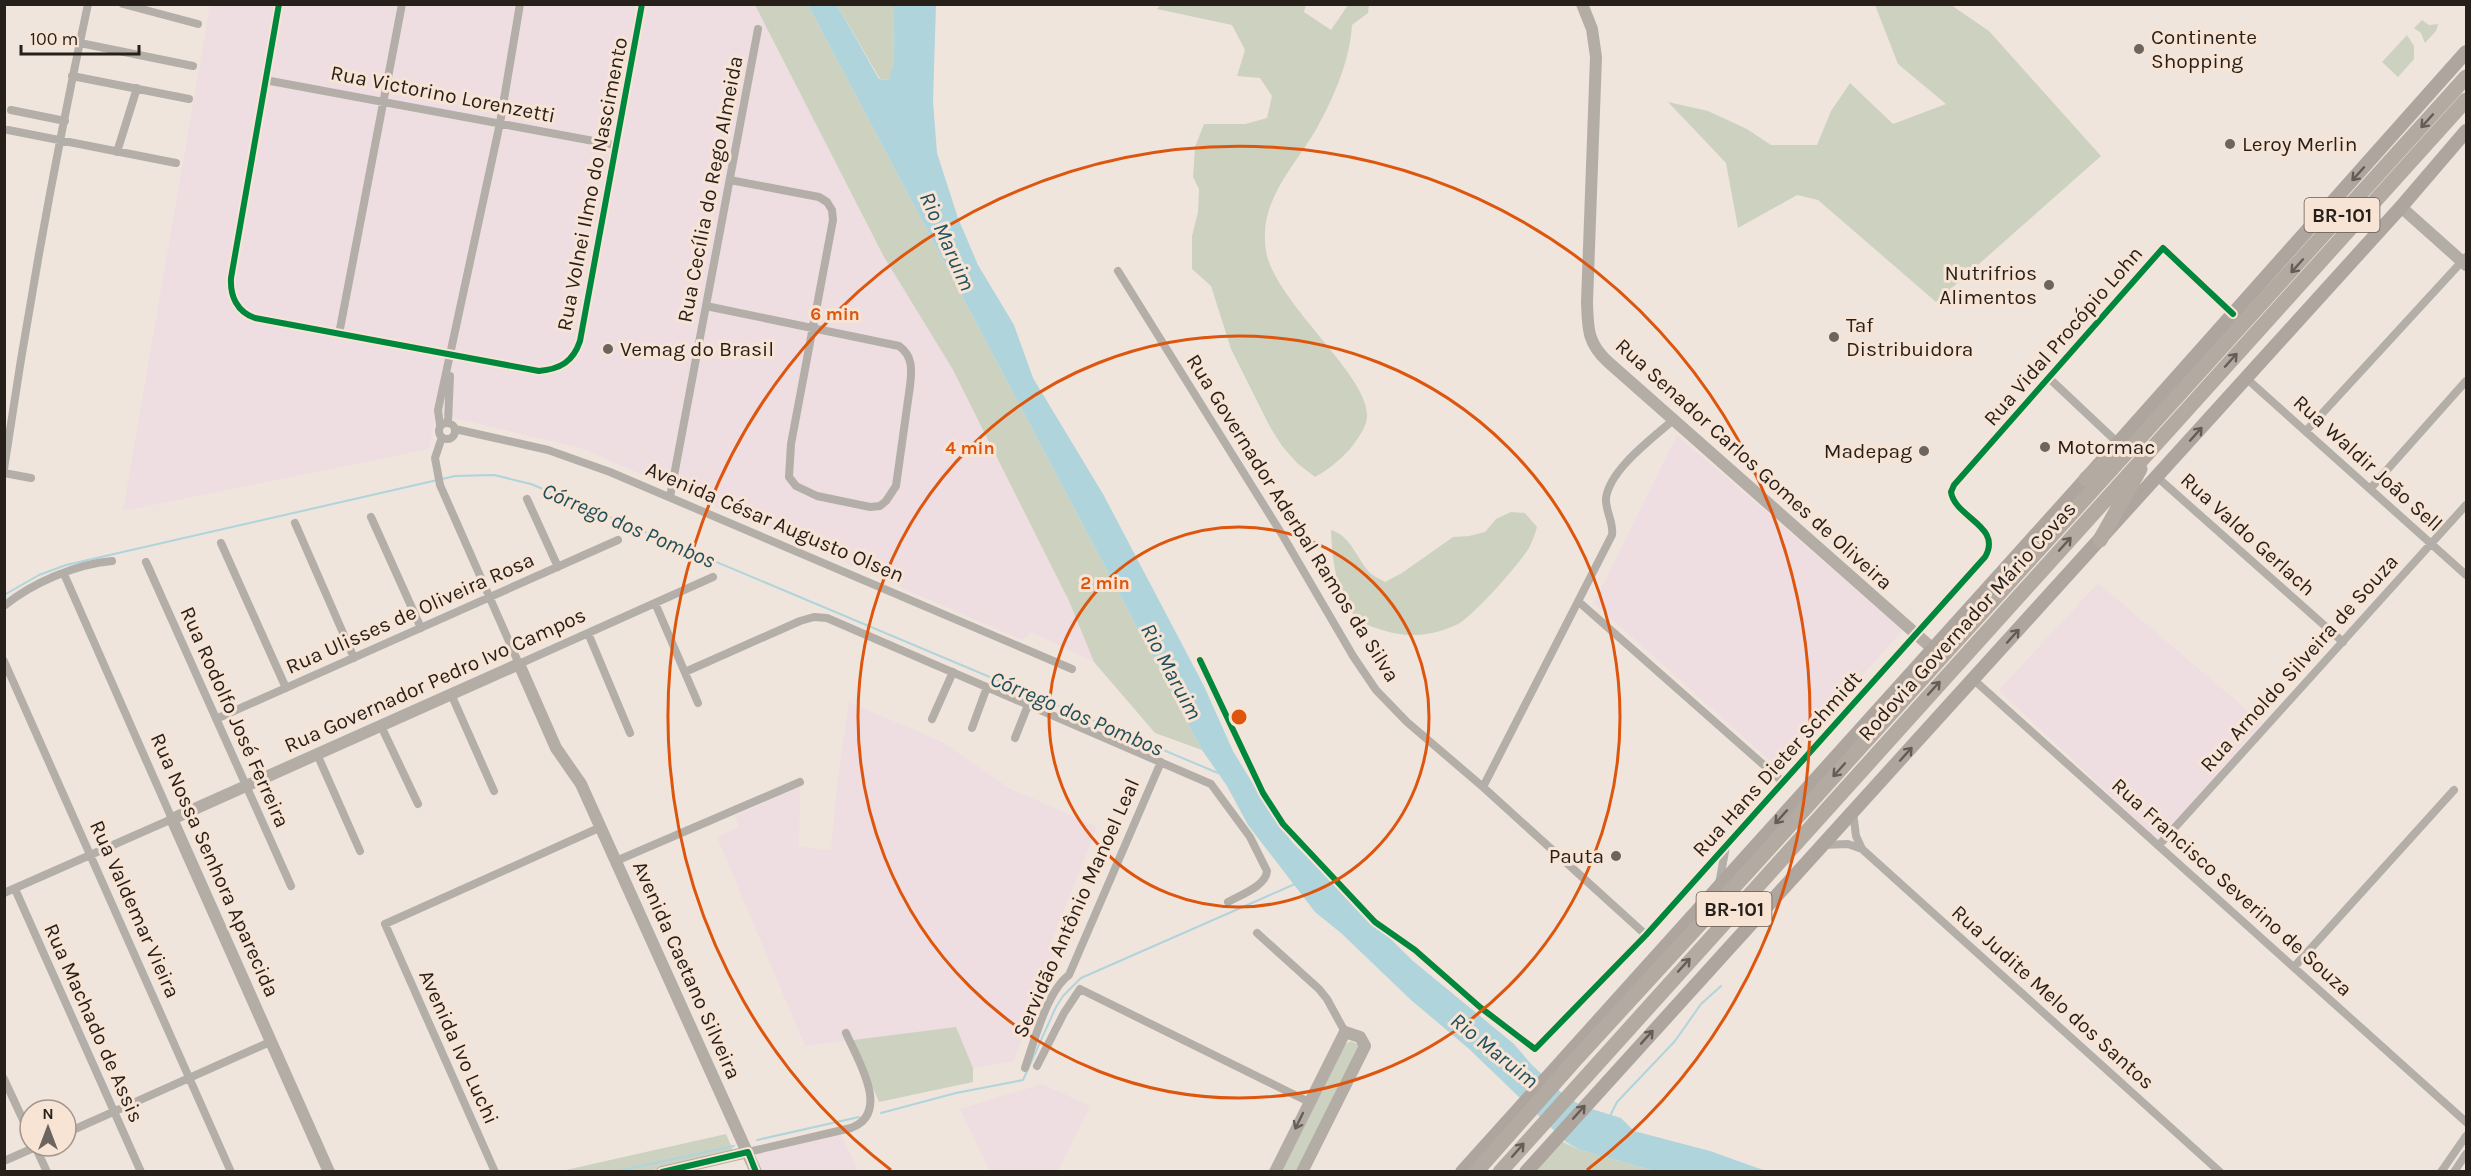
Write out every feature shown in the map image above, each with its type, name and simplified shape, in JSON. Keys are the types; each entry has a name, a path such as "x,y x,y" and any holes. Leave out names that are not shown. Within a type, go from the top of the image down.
{"highway":[{"name":"Rodovia Governador Mário Covas","path":"1476,1172 1518,1116 1571,1056 1737,884 2466,77"},
{"name":"Rodovia Governador Mário Covas","path":"1500,1172 1588,1071 2466,100"},
{"path":"2086,479 2160,415"},
{"path":"2100,540 2150,450"}],"main road":[{"path":"1571,1056 1719,885 2086,479 2466,52"},
{"path":"1526,1172 1607,1080 1974,680 2402,207 2466,131"},
{"path":"1462,1172 1518,1116"}],"street":[{"path":"31,478 4,471 7,428 62,141 72,76 88,4"},
{"path":"123,4 198,24"},
{"path":"279,4 231,278 230,286 235,302 244,313 255,318 451,354"},
{"path":"339,334 402,4"},
{"path":"444,424 438,410 500,123 520,4"},
{"name":"Rua Volnei Ilmo do Nascimento","path":"451,354 539,371 564,365 576,351 580,341 642,4"},
{"name":"Rua Senador Carlos Gomes de Oliveira","path":"1582,4 1592,29 1596,57 1587,302 1590,338 1599,354 1933,649"},
{"name":"Rua Cecília do Rego Almeida","path":"670,497 758,29"},
{"path":"80,43 194,66"},
{"path":"72,76 189,99"},
{"name":"Rua Victorino Lorenzetti","path":"265,80 615,144"},
{"path":"117,152 137,88"},
{"path":"11,110 65,121"},
{"path":"8,130 176,163"},
{"path":"706,306 813,328 899,346 906,351 910,359 911,379 896,486 886,501 880,506 870,507 817,496 796,486 789,477 789,465 813,328 832,235 832,210 827,202 819,197 730,180"},
{"path":"2306,431 2465,261 2402,207"},
{"name":"Rua Vidal Procópio Lohn","path":"1952,492 1959,477 2050,379 2163,248 2233,314"},
{"name":"Rua Governador Aderbal Ramos da Silva","path":"1118,271 1376,690 1407,722 1483,787 1646,935"},
{"name":"Rua Waldir João Sell","path":"2246,378 2466,575"},
{"path":"2050,379 2118,442"},
{"path":"2370,489 2466,381"},
{"path":"1483,787 1612,535 1613,529 1605,502 1612,480 1623,466 1673,420"},
{"path":"442,437 452,438 455,429 453,424 444,424"},
{"path":"444,424 439,431 442,437 437,449 436,469 440,485 519,664"},
{"name":"Avenida César Augusto Olsen","path":"455,429 548,450 670,497 1072,669"},
{"name":"Rua Valdo Gerlach","path":"2157,477 2343,642"},
{"name":"Rua Hans Dieter Schmidt","path":"1200,660 1263,793 1283,824 1376,922 1535,1049 1646,935 1989,550 1989,536 1956,504 1952,492"},
{"path":"527,499 558,567"},
{"name":"Rua Arnoldo Silveira de Souza","path":"2159,845 2466,505"},
{"path":"371,517 421,628"},
{"path":"295,523 354,658"},
{"name":"Rua Ulisses de Oliveira Rosa","path":"216,719 618,540"},
{"path":"221,543 286,688"},
{"path":"4,606 41,583 92,564 112,561"},
{"name":"Rua Rodolfo José Ferreira","path":"146,562 291,886"},
{"name":"Rua Nossa Senhora Aparecida","path":"64,574 329,1172"},
{"name":"Rua Governador Pedro Ivo Campos","path":"172,819 713,577"},
{"path":"1579,602 1783,782"},
{"path":"655,603 698,703"},
{"path":"685,672 800,621 814,617 826,618 1211,784 1250,837 1264,863 1267,874 1262,882 1228,902"},
{"path":"588,633 630,733"},
{"name":"Avenida Caetano Silveira","path":"519,664 559,753 581,784 756,1172"},
{"name":"Rua Valdemar Vieira","path":"6,666 231,1172"},
{"path":"932,719 953,672"},
{"name":"Rua Francisco Severino de Souza","path":"1974,680 2466,1122"},
{"path":"972,728 987,687"},
{"path":"451,694 494,791"},
{"path":"1015,738 1028,705"},
{"path":"381,726 418,804"},
{"path":"317,754 360,851"},
{"name":"Servidão Antônio Manoel Leal","path":"1024,1068 1045,1013 1058,987 1069,976 1161,762"},
{"path":"616,861 800,782"},
{"path":"2294,967 2454,790"},
{"path":"1853,812 1856,836 1862,849"},
{"path":"4,894 172,819"},
{"name":"Avenida Ivo Luchi","path":"495,1172 385,924 601,827"},
{"path":"1822,845 1848,844 1862,849"},
{"path":"1719,885 1726,846"},
{"name":"Rua Judite Melo dos Santos","path":"1862,849 2220,1172"},
{"name":"Rua Machado de Assis","path":"15,889 141,1172"},
{"path":"1257,933 1318,989 1337,1015 1345,1032 1360,1037 1365,1046 1302,1172"},
{"path":"1069,976 1079,988 1309,1102"},
{"path":"1037,1066 1064,1012 1079,988"},
{"path":"1275,1172 1345,1032"},
{"path":"662,1172 851,1128 862,1121 868,1114 872,1098 846,1033"},
{"path":"78,1128 272,1041"},
{"path":"4,1079 18,1109"},
{"path":"2441,1172 2466,1137"},
{"path":"4,1161 18,1154"},
{"path":"2454,1172 2466,1154"},
{"path":"41,1158 47,1172"}],"shaded area":[{"path":"210,5 755,5 884,257 952,368 1069,601 1094,662 1031,632 1022,640 581,448 436,414 429,449 123,511"},
{"path":"1677,435 1903,630 1778,768 1594,603"},
{"path":"2098,583 2262,723 2158,840 1999,690"},
{"path":"849,702 942,742 1009,788 1097,827 1048,950 1056,956 1013,1061 973,1068 955,1027 805,1046 717,837 739,827 735,816 800,787 799,847 831,850"},
{"path":"1042,1084 1090,1106 1058,1171 990,1171 960,1109"},
{"path":"841,1134 858,1171 760,1171 752,1155"}],"green space":[{"path":"755,5 808,5 1202,750 1155,733 1094,662 1069,601 952,368 884,257"},
{"path":"837,5 893,5 894,62 890,80 880,79"},
{"path":"1160,5 1306,5 1304,12 1331,30 1348,5 1369,5 1368,13 1352,25 1345,65 1335,91 1317,128 1280,185 1267,216 1265,233 1266,251 1273,271 1286,293 1339,360 1364,400 1367,417 1361,434 1342,457 1315,477 1297,463 1282,446 1270,427 1231,349 1211,286 1192,269 1192,236 1198,212 1199,189 1193,177 1195,147 1204,124 1245,124 1267,118 1272,96 1260,78 1237,76 1245,50 1232,25 1157,9"},
{"path":"1875,5 1951,5 1989,31 2101,156 1936,302 1818,200 1797,195 1738,228 1726,163 1668,102 1708,111 1747,129 1771,145 1817,145 1831,111 1850,83 1893,124 1946,104 1898,64"},
{"path":"2422,20 2429,25 2438,24 2436,31 2425,43 2421,33 2414,28"},
{"path":"2407,35 2414,46 2414,59 2398,77 2382,62"},
{"path":"1511,512 1525,513 1537,527 1529,548 1506,578 1456,625 1423,635 1397,634 1366,624 1351,612 1340,590 1334,566 1331,530 1344,537 1369,572 1385,582 1402,573 1453,537 1485,532 1496,519"},
{"path":"956,1027 973,1068 973,1082 879,1102 853,1040"},
{"path":"1351,1041 1359,1045 1299,1171 1281,1172 1345,1044"},
{"path":"726,1134 733,1150 729,1153 649,1171 557,1172"},
{"path":"1561,1141 1580,1150 1654,1171 1534,1172"}],"water":[{"name":"Rio Maruim","path":"808,5 837,5 879,79 889,80 894,62 893,5 936,5 933,101 937,153 958,218 978,265 1014,325 1033,378 1103,494 1204,686 1233,751 1270,812 1293,843 1413,961 1514,1044 1531,1064 1564,1095 1582,1106 1621,1118 1634,1131 1710,1151 1766,1171 1654,1171 1580,1150 1566,1142 1468,1048 1411,1000 1341,933 1315,912 1248,825 1227,786 1202,750"}],"waterway":[{"name":"Córrego dos Pombos","path":"4,595 39,575 66,565 455,476 494,475 531,484 1218,773"},
{"path":"881,1113 956,1093 1023,1080 1056,1007 1063,996 1081,978 1295,884"},
{"path":"1610,1116 1617,1102 1675,1041 1701,1004 1721,986"},
{"path":"757,1140 859,1117"},
{"path":"613,1172 734,1146"}],"cycle path":[{"path":"279,4 231,278 233,297 239,307 255,318 539,371 565,363 574,354 580,341 642,4"},
{"path":"1200,660 1263,793 1283,824 1375,922 1415,950 1481,1008 1535,1049 1646,935 1985,557 1989,546 1988,537 1954,501 1951,492 1954,485 2163,248 2233,314"},
{"path":"662,1172 748,1152 756,1172"}],"place":[{"name":"Continente Shopping","path":"2139,49"},
{"name":"Leroy Merlin","path":"2230,144"},
{"name":"Nutrifrios Alimentos","path":"2049,285"},
{"name":"Taf Distribuidora","path":"1834,337"},
{"name":"Vemag do Brasil","path":"608,349"},
{"name":"Motormac","path":"2045,447"},
{"name":"Madepag","path":"1924,451"},
{"name":"Pauta","path":"1616,856"}]}
